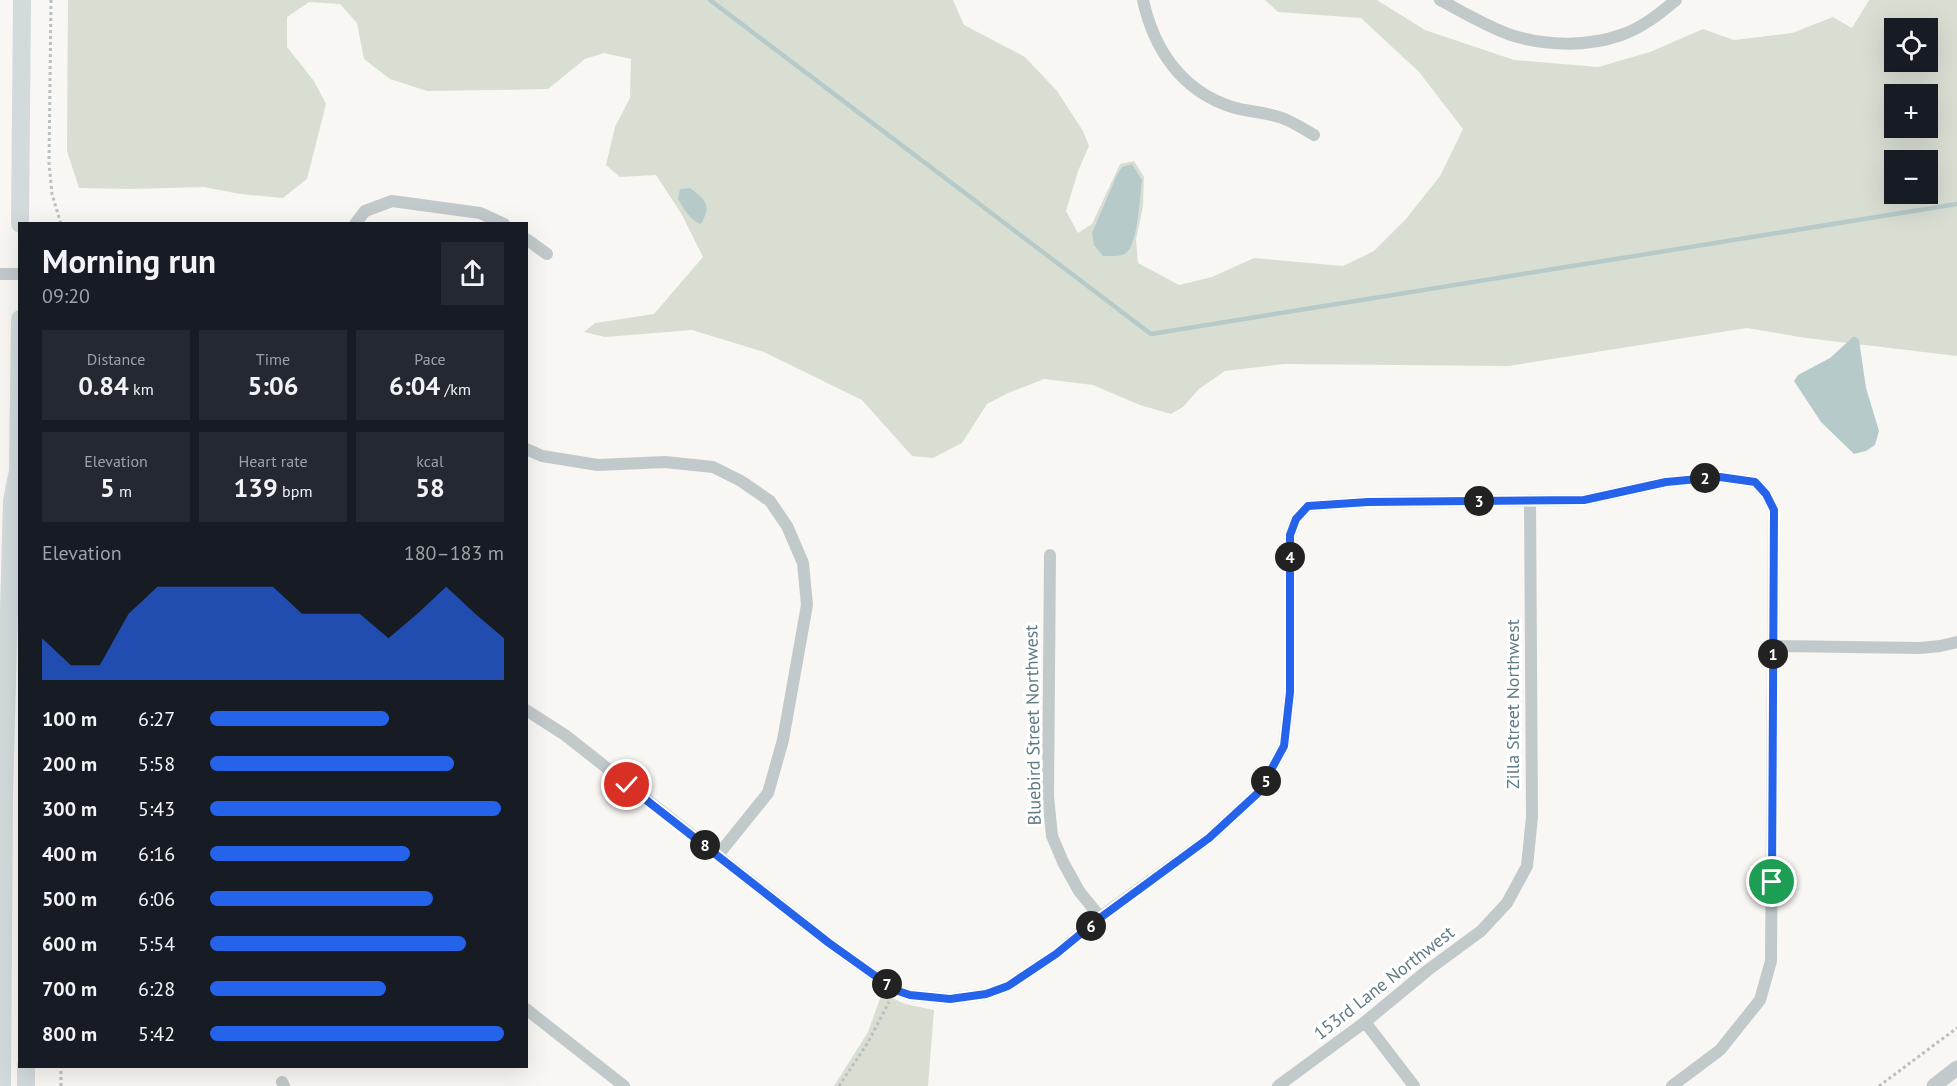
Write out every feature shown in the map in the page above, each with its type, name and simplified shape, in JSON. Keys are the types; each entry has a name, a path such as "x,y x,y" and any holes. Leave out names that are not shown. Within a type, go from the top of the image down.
{"main road":[{"path":"21,222 22,0"},
{"path":"2,1086 6,723 12,501 18,480"},
{"path":"26,1068 26,1086"}],"street":[{"path":"1143,0 1147,20 1178,75 1217,101 1281,118 1314,135"},
{"path":"1440,0 1484,24 1512,35 1543,42 1590,43 1622,35 1653,19 1676,0"},
{"path":"357,222 365,211 392,201 480,213 500,222"},
{"path":"528,240 547,254"},
{"path":"0,274 18,274"},
{"path":"528,449 542,456 597,465 665,462 713,467 770,501 787,526 803,563 807,604 783,740 768,793 718,855"},
{"path":"528,711 566,735 829,943 895,990 910,995 950,999 986,994 1008,986 1047,960 1209,838 1259,792 1284,746 1290,692 1290,535 1296,519 1307,507 1368,502 1584,500 1666,482 1720,477 1755,482 1774,510 1772,961 1760,1000 1720,1050 1672,1086"},
{"name":"Zilla Street Northwest","path":"1507,903 1527,866 1532,817 1530,500"},
{"name":"Bluebird Street Northwest","path":"1050,555 1047,796 1052,836 1079,891 1100,918"},
{"path":"1773,646 1920,648 1957,642"},
{"name":"153rd Lane Northwest","path":"1278,1086 1365,1022 1428,970 1481,931 1507,903"},
{"path":"528,1011 624,1086"},
{"path":"1365,1022 1414,1086"},
{"path":"1934,1086 1957,1068"}],"path":[{"path":"51,0 50,178 60,222"},
{"path":"839,1086 867,1044 895,990"},
{"path":"1879,1086 1957,1028"},
{"path":"61,1068 61,1086"}],"shaded area":[{"path":"68,0 953,0 964,25 1025,57 1057,91 1083,131 1089,146 1078,171 1066,211 1078,233 1092,224 1120,164 1134,161 1144,177 1143,206 1136,240 1138,263 1179,285 1212,277 1254,258 1343,266 1374,251 1406,219 1440,176 1463,129 1419,72 1361,18 1278,12 1265,0 1377,0 1425,30 1514,60 1598,67 1650,52 1703,29 1734,40 1792,33 1833,17 1852,28 1869,0 1957,0 1957,356 1806,338 1747,328 1509,366 1284,364 1225,371 1199,389 1183,407 1171,414 1140,405 1093,385 1044,379 987,404 962,443 933,458 912,456 862,400 764,352 692,330 605,337 584,332 595,323 654,314 703,257 681,213 656,175 620,177 606,165 615,127 630,98 631,59 604,53 585,59 548,89 427,91 390,79 364,59 357,23 340,4 309,2 287,17 287,47 314,81 326,104 307,179 283,198 240,194 204,187 79,188 67,151"},
{"path":"1132,164 1142,180 1138,219 1133,240 1126,253 1103,256 1094,245 1092,233 1117,175 1122,167"},
{"path":"690,188 706,203 706,212 701,224 690,217 678,199 680,189"},
{"path":"1853,337 1859,340 1866,388 1879,431 1875,445 1866,451 1854,454 1821,422 1794,381 1798,375 1830,358"},
{"path":"882,993 905,1004 934,1010 928,1086 834,1086 868,1032"}],"waterway":[{"path":"710,0 1151,334 1957,204"}],"route":[{"path":"627,785 829,943 895,990 910,995 950,999 986,994 1008,986 1056,954 1100,918 1209,838 1259,792 1284,746 1290,692 1290,535 1296,519 1308,506 1368,502 1584,500 1666,482 1720,477 1755,482 1766,494 1774,510 1772,882"}]}
